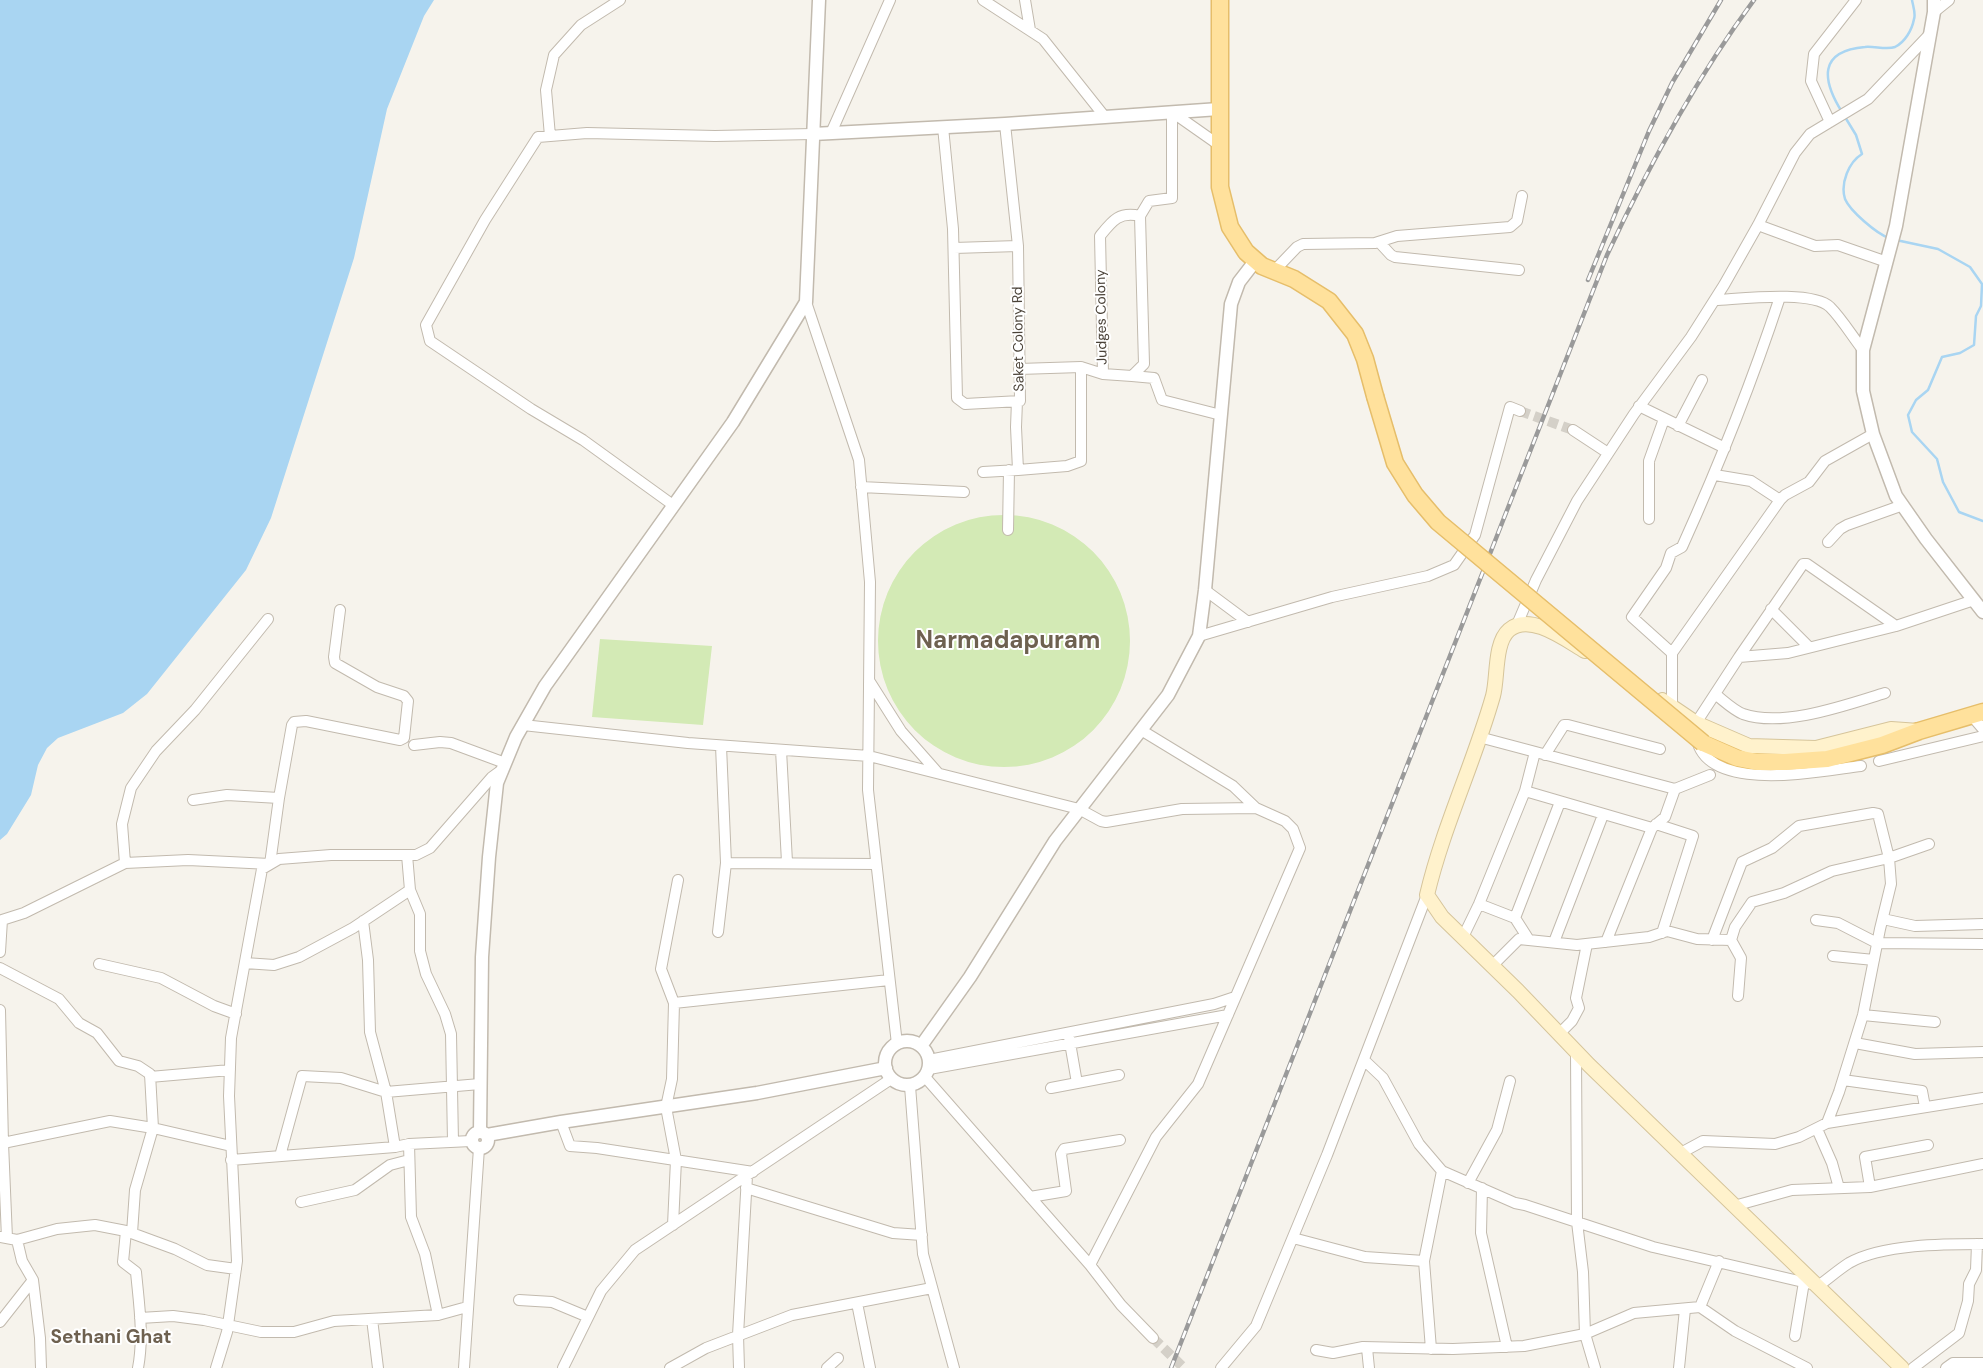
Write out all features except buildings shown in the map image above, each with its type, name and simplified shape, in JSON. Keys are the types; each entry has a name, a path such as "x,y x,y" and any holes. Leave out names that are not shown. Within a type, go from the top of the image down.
{"main road":[{"path":"1220,0 1220,187 1230,228 1246,252 1262,266 1294,279 1329,300 1355,334 1365,359 1395,463 1415,495 1438,522 1703,743 1737,758 1758,762 1827,759 1882,745 1919,730 1977,714"},
{"path":"1902,1368 1813,1284 1576,1052 1442,918 1427,895 1435,859 1493,694 1500,642 1509,629 1525,624 1542,627 1638,681 1672,708 1696,723 1749,746 1816,748 1891,729 1919,730"}],"street":[{"path":"550,136 546,90 554,55 581,25 620,0"},
{"path":"819,0 806,302 859,460 870,582 868,790 897,1044"},
{"path":"831,133 890,0"},
{"path":"983,0 1043,39 1104,117"},
{"path":"1026,0 1030,30"},
{"path":"1833,120 1811,81 1814,54 1856,0"},
{"path":"1949,0 1934,6 1896,226 1863,350 1863,391 1873,434 1896,496 1926,539 1983,612"},
{"path":"1516,627 1536,580 1577,501 1639,406 1691,337 1715,300 1758,225 1795,153 1810,134 1868,99 1930,34"},
{"path":"673,505 583,440 532,409 430,341 426,325 485,220 538,136 587,133 715,136 813,134 1005,124 1219,109"},
{"path":"1172,112 1219,145"},
{"path":"1132,376 1144,364 1140,216 1149,201 1172,198 1172,112"},
{"name":"Saket Colony Rd","path":"944,127 954,248 957,398 965,404 1020,401 1018,246 1005,124"},
{"path":"1274,271 1297,247 1303,244 1379,242 1397,236 1510,227 1516,220 1522,196"},
{"name":"Judges Colony","path":"1140,216 1130,214 1114,219 1100,236 1103,374 1154,378 1162,400 1221,415"},
{"path":"1758,225 1815,246 1838,245 1888,258"},
{"path":"1379,242 1395,257 1518,270"},
{"path":"954,248 1018,246"},
{"path":"921,1046 970,977 1054,841 1168,695 1199,636 1205,590 1231,304 1238,282 1256,260"},
{"path":"1715,300 1780,297 1813,298 1829,306 1863,350"},
{"path":"1672,654 1632,617 1666,568 1671,553 1682,547 1715,475 1759,361 1780,297"},
{"path":"464,1368 479,1139 484,930 497,783 523,725 544,686 732,422 806,302"},
{"path":"983,472 1067,466 1081,461 1081,368"},
{"path":"1019,369 1081,368 1103,374"},
{"path":"1678,426 1702,380"},
{"path":"1008,530 1014,470 1017,401"},
{"path":"1639,406 1725,448"},
{"path":"1199,636 1332,597 1428,576 1454,565 1474,535 1510,407 1520,411"},
{"path":"1649,519 1649,461 1664,419"},
{"path":"1573,430 1608,453"},
{"path":"1672,708 1672,654 1780,500 1809,482 1825,461 1873,434"},
{"path":"1715,475 1751,481 1780,500"},
{"path":"861,487 964,492"},
{"path":"1828,542 1840,529 1847,525 1903,505"},
{"path":"1861,766 1783,776 1750,775 1728,770 1706,757 1702,752 1696,733 1696,723 1738,657 1803,564 1807,564 1896,626"},
{"path":"1205,590 1248,622"},
{"path":"1738,657 1782,654 1896,626 1974,600"},
{"path":"1771,609 1810,647"},
{"path":"270,864 278,798 294,722 306,721 400,740 404,738 408,701 404,696 377,687 335,662 340,610"},
{"path":"125,863 122,824 131,788 156,751 195,710 268,619"},
{"path":"869,681 901,731 938,773"},
{"path":"1715,694 1743,714 1772,718 1822,711 1885,693"},
{"path":"1977,714 1983,729"},
{"path":"523,725 721,746 869,756 1079,809 1101,822 1182,809 1256,808"},
{"path":"1463,938 1479,904 1540,754 1564,726 1568,725 1660,749"},
{"path":"1090,1265 1156,1137 1198,1084 1300,848 1293,829 1285,821 1256,808 1233,786 1141,730"},
{"path":"1879,761 1983,736"},
{"path":"1479,737 1675,789 1710,775"},
{"path":"414,745 446,742 504,766"},
{"path":"718,932 726,862 721,746"},
{"path":"781,750 787,862"},
{"path":"216,1368 228,1325 237,1261 228,1096 231,1038 262,869 279,858 331,854 416,855 430,848 492,777 504,766"},
{"path":"1606,942 1654,826 1665,817 1675,789"},
{"path":"1525,791 1603,815 1693,836 1662,933"},
{"path":"193,800 227,794 278,798"},
{"path":"1515,918 1560,802"},
{"path":"1712,940 1742,862 1772,848 1798,826 1873,813 1878,814 1889,858 1891,884 1863,1015 1843,1080 1827,1123"},
{"path":"1554,942 1603,815"},
{"path":"1738,996 1741,958 1731,940 1735,927 1752,902 1784,892 1832,870 1889,858 1929,844"},
{"path":"407,855 410,890 420,914 420,951 426,974 445,1014 451,1034 453,1142"},
{"path":"0,952 2,920 24,913 125,863 188,860 270,864"},
{"path":"726,862 876,864"},
{"path":"672,1226 676,1160 666,1107 672,1079 674,1003 661,969 678,880"},
{"path":"245,963 274,965 299,957 363,921 410,890"},
{"path":"1220,1368 1256,1326 1364,1060 1427,895"},
{"path":"1479,904 1515,918 1529,940"},
{"path":"1882,919 1915,926 1983,924"},
{"path":"1816,920 1838,923 1877,943 1983,944"},
{"path":"363,921 368,960 370,1032 386,1092 395,1147"},
{"path":"1492,966 1519,939 1577,945 1648,937 1667,931 1697,939 1731,940"},
{"path":"1558,1034 1572,1021 1579,1008 1576,998 1587,944"},
{"path":"1833,956 1874,960"},
{"path":"99,964 161,978 214,1006 236,1014"},
{"path":"0,968 59,999 79,1023 97,1033 119,1060 138,1066 150,1074 153,1128 135,1190 123,1262 136,1272 141,1354 138,1368"},
{"path":"674,1003 889,980"},
{"path":"928,1068 1068,1033 1214,1004 1235,997"},
{"path":"0,1010 3,1143 8,1238 33,1280 40,1338 41,1368"},
{"path":"928,1068 1228,1015"},
{"path":"1863,1015 1935,1022"},
{"path":"1068,1033 1077,1083"},
{"path":"905,1041 914,1042 927,1052 928,1068 919,1083 910,1086 900,1084 888,1074 886,1059 890,1050 897,1044 905,1041"},
{"path":"1855,1043 1915,1054 1983,1052"},
{"path":"1576,1052 1577,1222 1583,1272 1585,1334 1595,1368"},
{"path":"1364,1060 1382,1078 1419,1144 1442,1171 1515,1203 1653,1247 1813,1284"},
{"path":"928,1068 1030,1197 1090,1265 1121,1305 1153,1338"},
{"path":"150,1077 230,1070"},
{"path":"231,1160 479,1139 561,1122 888,1074"},
{"path":"563,1368 601,1291 635,1250 750,1174 888,1074"},
{"path":"1051,1088 1119,1075"},
{"path":"280,1156 302,1076 341,1078 386,1092 480,1084"},
{"path":"1843,1080 1922,1091 1924,1107"},
{"path":"1468,1182 1497,1130 1510,1081"},
{"path":"910,1086 923,1254 954,1368"},
{"path":"1679,1154 1703,1141 1775,1144 1799,1137 1827,1123 1983,1098"},
{"path":"3,1143 110,1121 153,1128 231,1146"},
{"path":"561,1122 570,1146 597,1148 676,1160 750,1174"},
{"path":"1817,1129 1832,1163 1839,1188"},
{"path":"1030,1197 1066,1191 1061,1154 1064,1148 1120,1140"},
{"path":"409,1144 411,1217 425,1254 438,1315"},
{"path":"1870,1187 1865,1157 1928,1145"},
{"path":"301,1202 355,1190 390,1165 409,1160"},
{"path":"1734,1206 1792,1190 1870,1187 1930,1173 1983,1164"},
{"path":"1431,1349 1424,1261 1442,1171"},
{"path":"739,1368 738,1335 746,1188 750,1174"},
{"path":"746,1188 893,1233 922,1235"},
{"path":"1482,1188 1481,1233 1507,1347"},
{"path":"8,1238 57,1229 95,1225 129,1232 174,1249 206,1265 236,1269"},
{"path":"1293,1238 1365,1257 1424,1261"},
{"path":"1795,1336 1813,1284 1850,1263 1883,1251 1948,1244 1980,1244 1975,1274 1970,1282 1968,1301 1959,1333 1913,1368"},
{"path":"1700,1307 1719,1262"},
{"path":"0,1322 33,1280"},
{"path":"670,1368 706,1348 792,1315 932,1288"},
{"path":"519,1300 552,1302 588,1318"},
{"path":"857,1302 870,1368"},
{"path":"140,1318 173,1316 260,1332 294,1332 334,1321 438,1315 467,1307"},
{"path":"1316,1350 1333,1353 1367,1348 1431,1349 1524,1346 1585,1334 1634,1313 1700,1307 1735,1332 1806,1368"},
{"path":"1679,1368 1684,1309"},
{"path":"372,1319 378,1368"},
{"path":"1367,1348 1369,1368"},
{"path":"827,1368 838,1358"},
{"path":"1946,1368 1953,1363 1983,1362"}],"green space":[{"path":"1004,515 1041,520 1074,536 1093,552 1109,571 1125,604 1130,641 1125,678 1109,711 1093,730 1074,746 1041,762 1004,767 967,762 934,746 915,730 899,711 883,678 878,641 883,604 899,571 915,552 934,536 967,520"},
{"path":"600,639 712,646 703,725 592,717"}],"water":[{"path":"0,0 434,0 424,16 387,109 354,258 271,518 246,570 147,694 123,713 58,738 47,748 38,765 31,795 7,834 0,840"}],"waterway":[{"path":"1842,112 1835,100 1828,78 1828,69 1832,61 1839,54 1850,50 1869,47 1892,48 1899,45 1908,35 1913,23 1915,15 1912,0"},
{"path":"1845,117 1856,135 1862,154 1853,162 1847,174 1844,186 1845,199 1852,210 1864,222 1889,238"},
{"path":"1896,240 1938,249 1970,267 1982,284 1981,306 1976,316 1974,345 1960,353 1942,357 1928,390 1916,400 1908,415 1912,432 1937,459 1943,482 1959,512 1983,521"}],"tunnel":[{"path":"1520,411 1573,430"},
{"path":"1153,1338 1184,1368"}],"railway":[{"path":"1588,280 1649,131 1672,83 1721,0"},
{"path":"1171,1368 1607,255 1639,188 1674,124 1712,61 1754,0"}],"district":[{"name":"Narmadapuram","path":"1008,642"},
{"name":"Sethani Ghat","path":"111,1338"}]}
